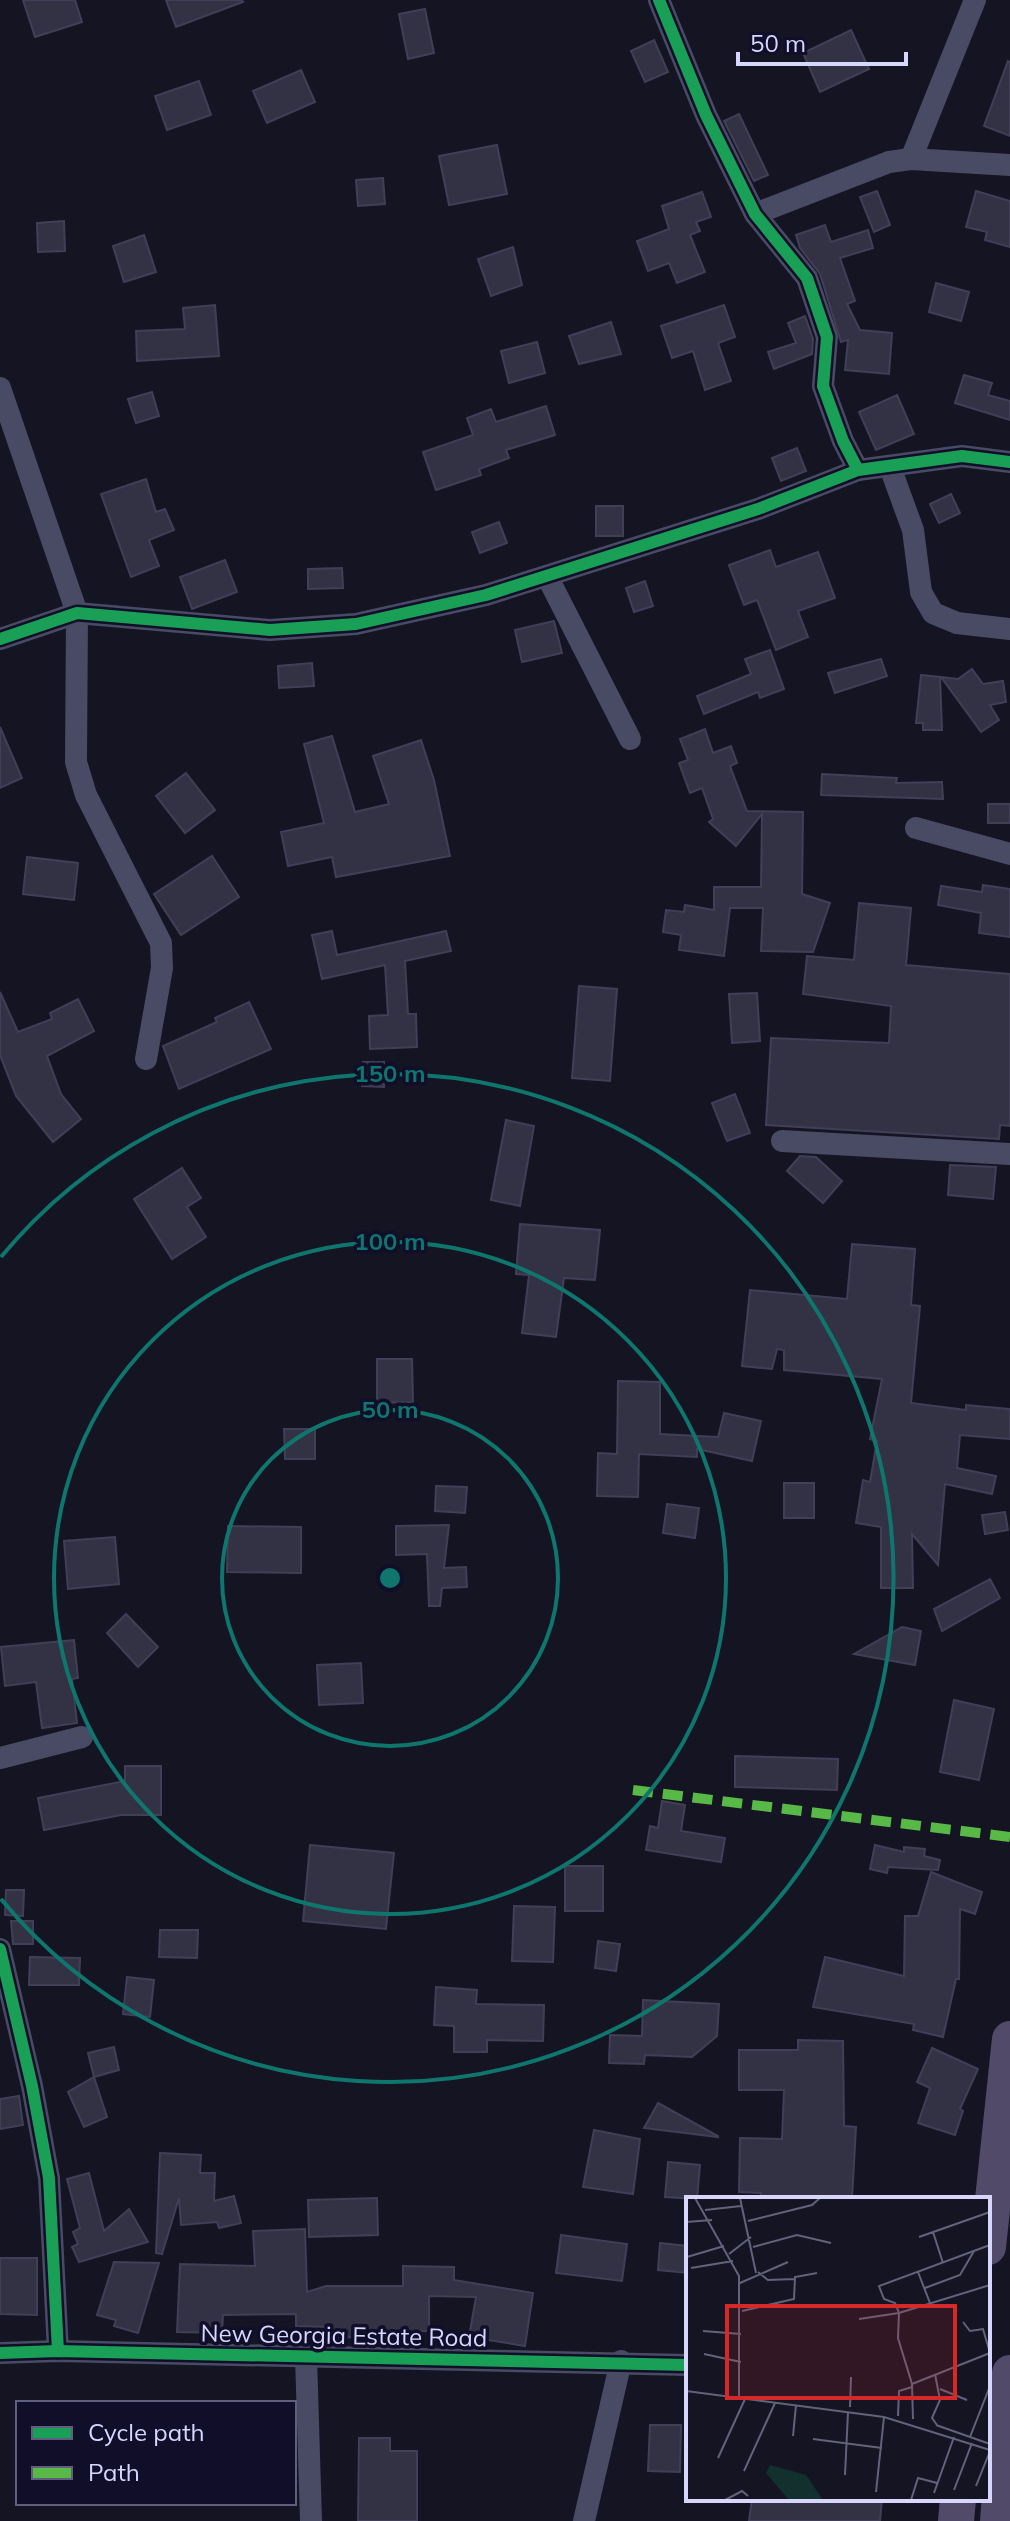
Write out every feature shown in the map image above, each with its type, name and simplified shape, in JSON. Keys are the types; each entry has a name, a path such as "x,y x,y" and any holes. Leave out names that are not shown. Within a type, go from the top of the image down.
{"main road":[{"path":"990,2228 1010,2039"},
{"path":"998,2521 1002,2378"},
{"path":"956,2521 958,2501"}],"street":[{"path":"659,0 706,115 755,214 807,278 827,337 823,386 843,441 858,470"},
{"path":"911,159 975,0"},
{"path":"755,214 889,162 911,159 1010,165"},
{"path":"0,388 77,613 76,762 86,795 161,943 162,968 146,1059"},
{"path":"0,639 77,613 270,630 356,624 428,611 547,576 758,509 858,470 962,456 1010,462"},
{"path":"890,467 913,530 921,592 933,613 957,623 1010,629"},
{"path":"547,576 630,739"},
{"path":"916,828 1010,854"},
{"path":"782,1141 1010,1154"},
{"path":"0,1758 82,1737"},
{"path":"0,1949 32,2086 49,2178 58,2351"},
{"name":"New Georgia Estate Road","path":"0,2353 58,2351 621,2361 686,2365"},
{"path":"306,2356 311,2521"},
{"path":"584,2521 621,2361"}],"building":[{"path":"23,0 75,0 82,22 35,37"},
{"path":"166,0 242,0 243,2 176,27"},
{"path":"425,9 434,53 408,59 399,14"},
{"path":"851,30 869,69 820,92 803,53"},
{"path":"654,40 668,72 645,82 631,51"},
{"path":"1010,62 1010,136 984,126"},
{"path":"301,70 315,102 267,123 253,91"},
{"path":"199,81 211,115 167,130 155,96"},
{"path":"739,114 768,175 754,181 724,121"},
{"path":"497,145 507,194 449,205 439,156"},
{"path":"383,178 385,204 358,206 356,180"},
{"path":"877,191 890,225 874,232 860,197"},
{"path":"976,191 1010,201 1010,247 985,240 987,232 966,227"},
{"path":"702,192 711,217 696,222 700,231 690,235 705,272 677,283 669,263 648,271 637,241 669,229 662,206"},
{"path":"64,221 65,251 38,252 37,223"},
{"path":"825,225 831,242 868,230 873,248 840,258 855,301 847,304 860,330 892,333 889,374 845,370 848,340 841,342 820,274 800,248 796,235"},
{"path":"144,235 156,272 124,282 113,246"},
{"path":"513,247 522,285 491,296 478,259"},
{"path":"936,283 969,292 961,321 929,312"},
{"path":"215,305 219,356 137,361 136,331 185,329 183,308"},
{"path":"724,305 735,337 718,343 731,381 705,390 693,351 672,358 661,326"},
{"path":"805,316 813,339 812,354 774,369 768,352 796,343 788,323"},
{"path":"611,322 621,354 579,364 569,336"},
{"path":"537,342 545,373 509,383 501,351"},
{"path":"964,375 992,383 988,395 1010,401 1010,420 955,403"},
{"path":"152,392 159,416 136,423 128,399"},
{"path":"897,395 914,434 876,450 859,412"},
{"path":"546,406 555,435 506,450 509,458 479,469 481,475 436,490 423,452 473,435 467,418 491,409 496,422"},
{"path":"797,448 806,471 781,481 772,458"},
{"path":"146,479 156,512 165,509 174,530 149,540 159,566 131,577 101,494"},
{"path":"951,494 960,513 939,523 930,504"},
{"path":"596,506 623,506 623,536 596,536"},
{"path":"499,522 507,543 480,553 472,532"},
{"path":"770,550 776,567 818,552 835,598 798,611 808,637 776,650 757,600 744,605 729,565"},
{"path":"225,560 237,592 192,609 180,577"},
{"path":"342,568 343,588 308,589 308,569"},
{"path":"645,581 653,606 634,612 626,588"},
{"path":"554,621 562,653 522,662 515,630"},
{"path":"770,650 784,689 760,698 758,692 704,714 697,696 751,674 745,659"},
{"path":"881,659 887,676 835,693 828,673"},
{"path":"312,663 314,686 279,688 278,666"},
{"path":"972,669 983,684 1003,681 1006,702 990,705 999,720 981,732 941,677 958,679"},
{"path":"921,675 940,677 942,730 923,730 923,723 916,723"},
{"path":"0,727 22,778 0,788"},
{"path":"705,729 713,753 731,746 737,763 730,766 747,811 803,812 802,894 830,903 813,952 761,951 763,908 730,908 724,956 679,950 681,935 663,932 666,910 684,912 685,905 714,910 714,887 761,887 762,814 736,846 709,822 713,819 702,788 690,793 679,763 688,760 680,739"},
{"path":"332,736 355,812 389,804 373,756 421,740 434,780 450,856 336,877 332,857 288,866 281,832 324,823 304,744"},
{"path":"186,773 215,810 185,833 156,796"},
{"path":"822,774 897,778 896,783 942,782 943,799 821,795"},
{"path":"988,804 1010,804 1010,823 988,823"},
{"path":"212,856 239,897 181,935 154,894"},
{"path":"27,857 78,863 74,900 23,894"},
{"path":"983,885 1010,889 1010,937 979,933 981,913 938,905 941,886 982,892"},
{"path":"859,903 911,908 906,965 1010,974 1010,1126 1000,1125 999,1139 766,1125 771,1038 889,1043 891,1006 803,994 807,956 854,960"},
{"path":"332,931 337,955 446,931 451,951 405,961 408,1014 416,1014 417,1047 370,1049 369,1016 388,1015 385,965 322,979 312,935"},
{"path":"579,986 617,989 610,1081 572,1078"},
{"path":"0,992 18,1032 52,1019 50,1013 78,999 94,1031 47,1056 61,1094 81,1119 53,1142 16,1096 0,1055"},
{"path":"757,993 760,1041 732,1043 729,994"},
{"path":"249,1002 271,1049 179,1089 163,1046 217,1022 215,1018"},
{"path":"363,1062 384,1062 384,1087 362,1086"},
{"path":"735,1094 750,1133 727,1141 712,1103"},
{"path":"506,1120 534,1126 520,1206 491,1200"},
{"path":"800,1156 816,1157 842,1181 823,1203 787,1171"},
{"path":"950,1165 996,1167 993,1199 948,1195"},
{"path":"182,1168 201,1198 187,1207 206,1237 172,1259 134,1199"},
{"path":"520,1224 600,1230 595,1280 564,1278 556,1337 522,1333 529,1275 516,1274"},
{"path":"852,1244 915,1249 911,1305 920,1306 911,1403 966,1410 966,1405 1010,1409 1010,1439 960,1435 957,1468 996,1476 992,1494 945,1484 938,1565 912,1534 913,1588 881,1588 881,1527 856,1523 863,1480 870,1482 877,1441 870,1439 882,1379 784,1370 784,1350 777,1349 772,1369 742,1366 750,1290 847,1299"},
{"path":"377,1359 412,1359 413,1402 377,1403"},
{"path":"618,1381 660,1382 660,1434 718,1437 724,1413 761,1421 752,1461 697,1449 697,1457 639,1454 638,1497 597,1496 598,1453 617,1454"},
{"path":"284,1429 315,1429 315,1459 285,1459"},
{"path":"784,1483 814,1483 814,1518 784,1518"},
{"path":"436,1486 467,1487 465,1513 435,1511"},
{"path":"667,1504 699,1508 695,1538 663,1533"},
{"path":"1005,1512 1008,1530 985,1534 982,1515"},
{"path":"449,1525 444,1568 466,1567 467,1587 442,1588 440,1606 429,1606 427,1554 396,1555 396,1526"},
{"path":"228,1526 301,1527 301,1573 227,1572"},
{"path":"115,1537 119,1584 68,1589 64,1541"},
{"path":"990,1579 1000,1598 942,1631 934,1609"},
{"path":"126,1614 158,1647 138,1667 107,1633"},
{"path":"902,1627 921,1631 915,1665 854,1654"},
{"path":"74,1640 78,1678 72,1679 77,1723 42,1728 36,1682 5,1686 1,1647"},
{"path":"361,1663 363,1703 319,1705 317,1665"},
{"path":"954,1700 994,1709 979,1780 940,1772"},
{"path":"735,1756 838,1759 837,1790 735,1787"},
{"path":"125,1766 161,1766 161,1815 121,1815 44,1830 38,1798 125,1781"},
{"path":"662,1801 685,1805 681,1831 725,1838 721,1862 646,1850 650,1826 658,1828"},
{"path":"310,1845 394,1853 386,1929 303,1921"},
{"path":"875,1845 904,1852 904,1847 925,1849 924,1856 940,1860 938,1870 888,1867 887,1873 870,1869"},
{"path":"565,1866 603,1866 603,1911 565,1911"},
{"path":"931,1872 982,1892 975,1914 960,1909 959,1979 956,1979 943,2037 913,2030 914,2024 813,2007 825,1957 904,1976 905,1916 918,1916"},
{"path":"6,1890 24,1890 23,1916 5,1915"},
{"path":"514,1906 555,1907 553,1962 512,1961"},
{"path":"11,1921 33,1921 33,1944 13,1944"},
{"path":"160,1930 198,1930 197,1958 159,1957"},
{"path":"598,1941 620,1944 616,1971 595,1968"},
{"path":"30,1957 80,1958 79,1985 29,1985"},
{"path":"127,1977 154,1980 150,2017 123,2014"},
{"path":"436,1987 477,1990 476,2004 544,2005 543,2041 487,2040 487,2052 454,2052 454,2026 434,2025"},
{"path":"643,2000 719,2004 717,2036 692,2057 645,2055 644,2064 609,2063 610,2035 642,2036"},
{"path":"798,2040 843,2041 844,2126 856,2127 852,2197 761,2197 761,2193 739,2192 740,2138 782,2139 784,2090 739,2090 739,2050 798,2050"},
{"path":"114,2047 119,2070 94,2077 88,2053"},
{"path":"932,2048 978,2069 960,2109 963,2111 955,2135 918,2123 930,2088 917,2082"},
{"path":"94,2077 107,2117 84,2127 68,2092"},
{"path":"19,2096 23,2125 0,2129 0,2099"},
{"path":"658,2103 718,2136 718,2137 644,2128"},
{"path":"594,2130 640,2139 633,2194 583,2187"},
{"path":"160,2153 201,2155 200,2173 215,2173 214,2201 234,2196 241,2223 219,2228 217,2222 181,2225 179,2198 162,2254 156,2253"},
{"path":"668,2162 700,2165 697,2197 665,2197"},
{"path":"89,2173 104,2231 129,2209 148,2242 79,2262 72,2247 78,2244 73,2232 80,2228 67,2179"},
{"path":"377,2198 378,2235 309,2237 308,2200"},
{"path":"305,2229 307,2292 326,2286 403,2286 403,2266 454,2267 454,2280 533,2293 525,2346 469,2337 476,2297 429,2296 429,2331 381,2332 382,2336 331,2338 331,2327 296,2326 296,2314 223,2315 222,2333 177,2332 180,2264 255,2266 253,2231"},
{"path":"561,2235 627,2244 622,2281 556,2273"},
{"path":"660,2243 686,2246 686,2273 658,2270"},
{"path":"0,2258 37,2258 37,2315 0,2314"},
{"path":"114,2262 159,2263 138,2333 114,2326 116,2320 97,2315"},
{"path":"650,2425 681,2425 680,2472 648,2471"},
{"path":"359,2438 390,2438 390,2451 417,2451 417,2521 358,2521"},
{"path":"752,2501 882,2501 880,2521 749,2521"}],"marked path":[{"path":"633,1790 1010,1837"}],"cycle path":[{"path":"659,0 706,115 755,214 807,278 827,337 823,386 843,441 858,470"},
{"path":"0,639 77,613 270,630 356,624 486,595 758,509 858,470 962,456 1010,462"},
{"path":"0,1949 32,2086 49,2178 58,2351"},
{"path":"0,2353 58,2351 686,2365"}]}
